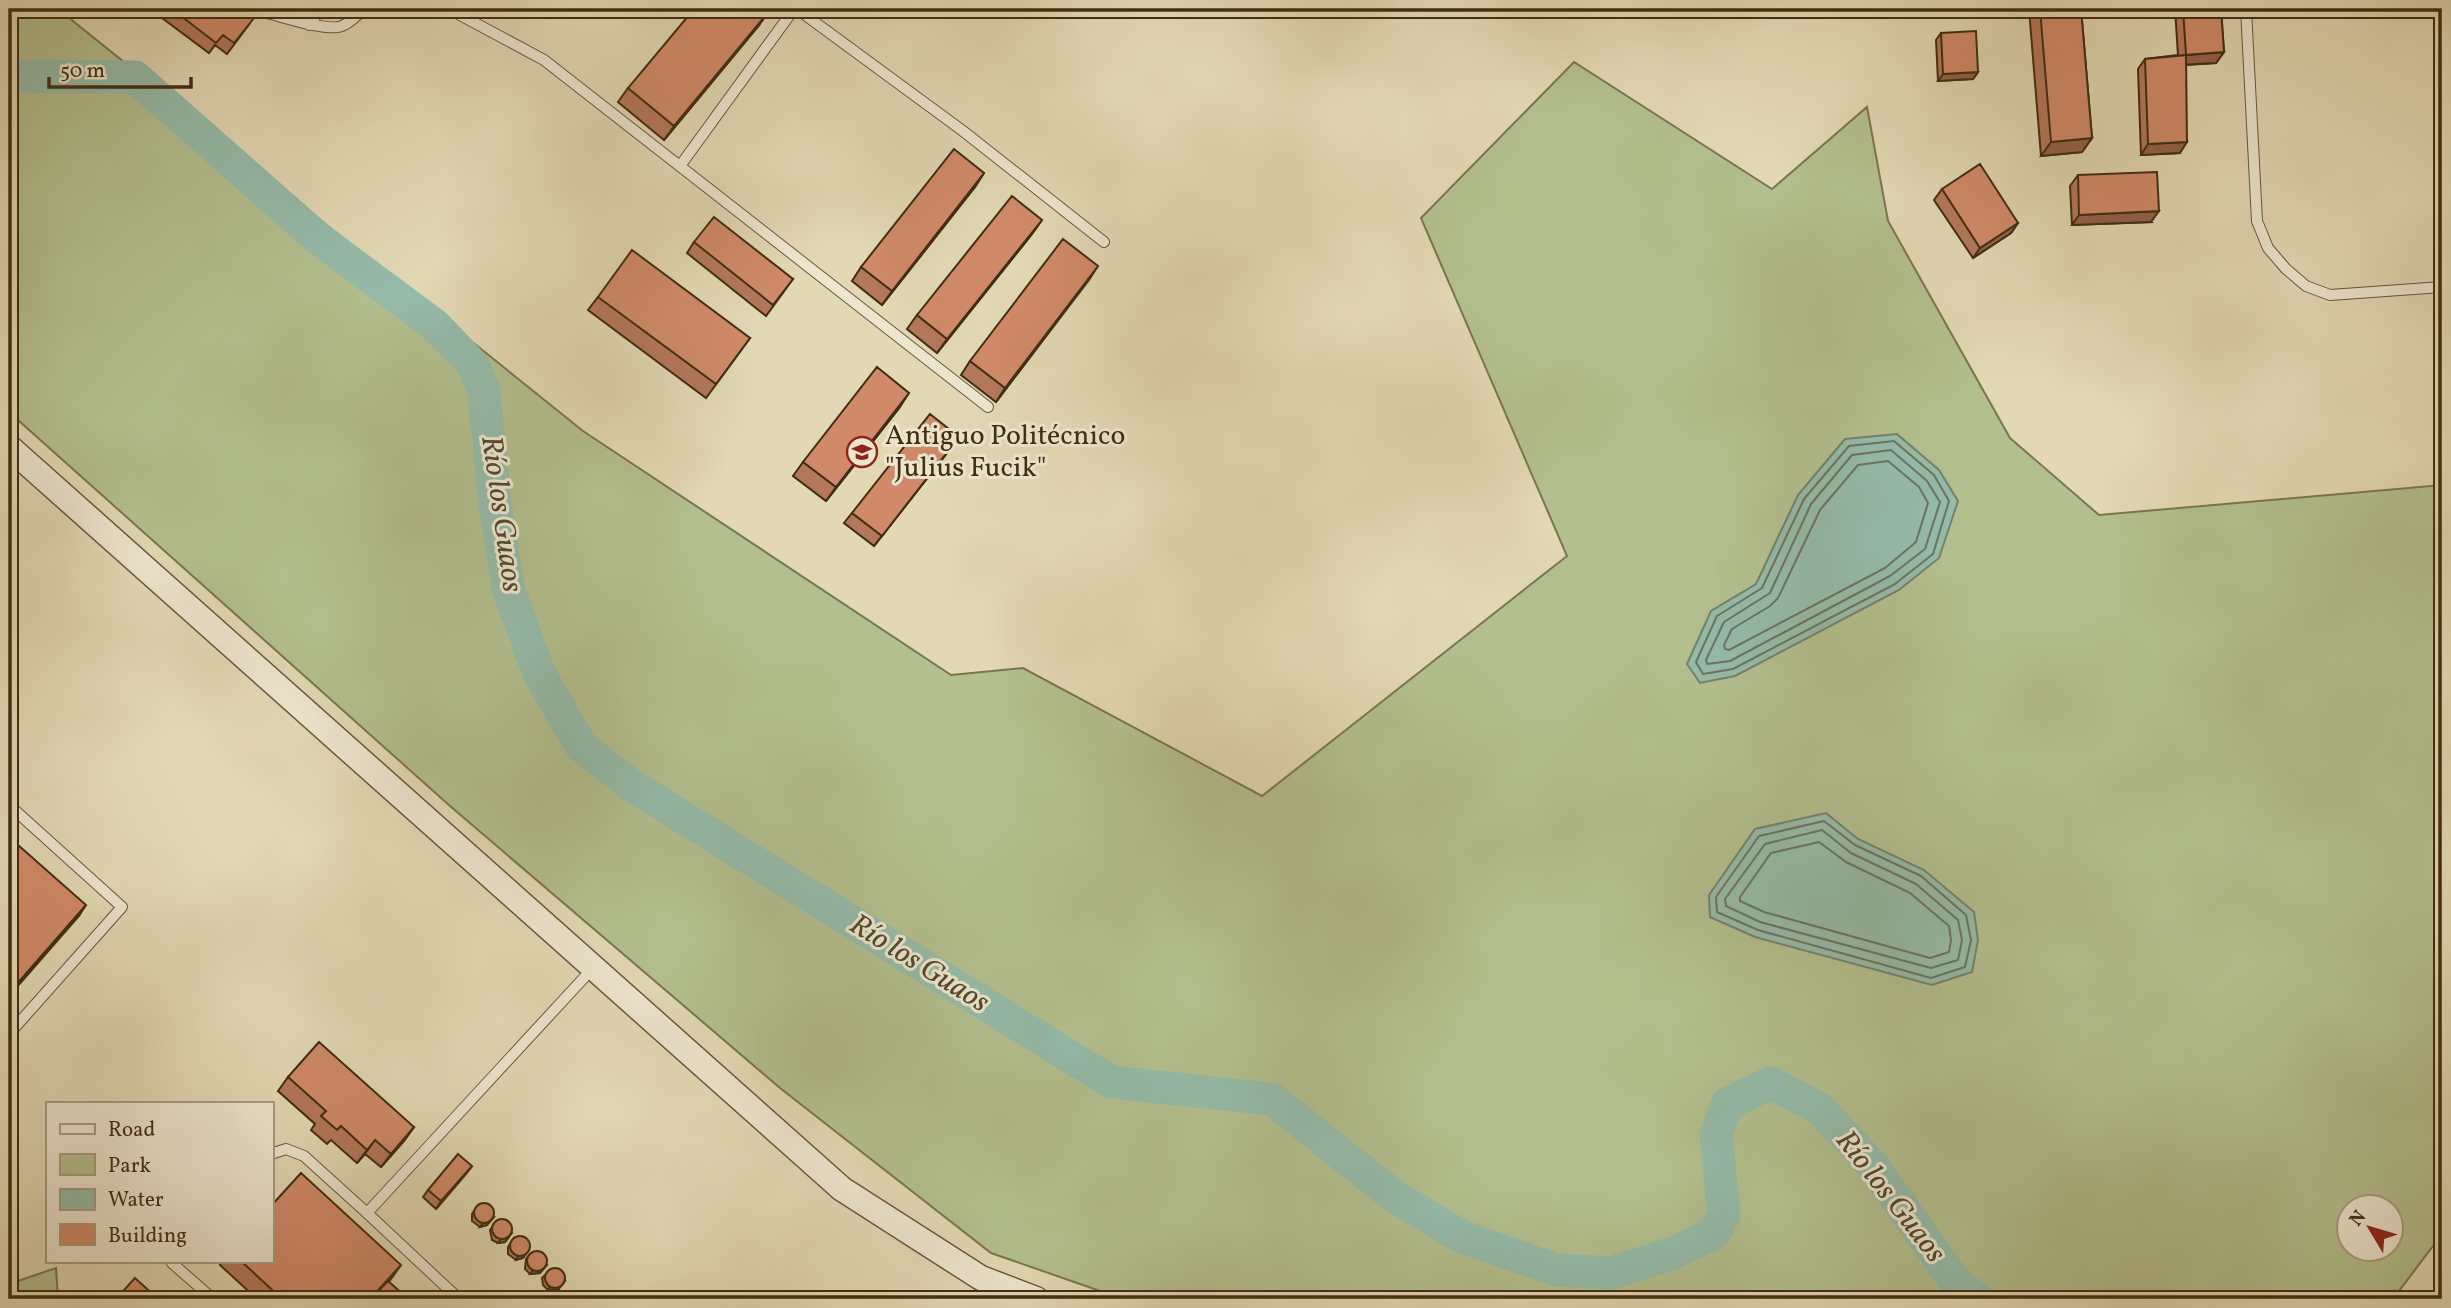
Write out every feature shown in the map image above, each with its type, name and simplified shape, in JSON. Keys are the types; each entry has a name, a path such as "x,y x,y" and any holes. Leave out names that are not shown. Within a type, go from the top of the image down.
{"street":[{"path":"9,447 842,1189 981,1278 1036,1299"}],"lane":[{"path":"262,9 267,13 309,24 340,28 356,18 363,9"},
{"path":"309,24 321,9"},
{"path":"449,9 544,60 988,407"},
{"path":"680,166 795,9 963,131 1104,242"},
{"path":"2246,9 2258,221 2268,248 2286,269 2306,286 2330,295 2442,287"},
{"path":"9,805 122,907 9,1034"},
{"path":"367,1213 594,968"},
{"path":"273,1153 286,1149 304,1156 459,1299"},
{"path":"173,1262 212,1299"}],"green space":[{"path":"58,9 583,431 951,675 1023,668 1262,796 1567,556 1421,218 1574,62 1772,189 1867,107 1888,221 2010,438 2099,515 2442,485 2442,1234 2393,1299 1123,1299 991,1253 780,1088 450,806 9,412 9,17"},
{"path":"56,1268 58,1299 9,1299 9,1284"}],"water":[{"path":"1897,434 1939,470 1958,501 1939,558 1899,590 1735,676 1700,683 1687,664 1711,611 1756,584 1798,495 1845,439"},
{"path":"1826,813 1858,839 1924,870 1974,912 1978,940 1972,972 1932,985 1755,937 1710,917 1709,895 1755,829"}],"building":[{"path":"172,9 253,9 258,13 234,43 223,35 216,43"},
{"path":"694,9 770,10 674,126 628,88"},
{"path":"2040,9 2081,9 2092,138 2051,142"},
{"path":"2183,9 2221,9 2224,52 2186,55"},
{"path":"1976,31 1978,72 1943,74 1941,33"},
{"path":"2186,55 2187,142 2148,144 2145,59"},
{"path":"954,149 984,173 892,291 861,267"},
{"path":"1980,164 2018,223 1980,248 1942,189"},
{"path":"2157,172 2159,211 2079,215 2078,175"},
{"path":"1012,196 1042,220 947,339 917,315"},
{"path":"714,217 793,279 773,305 694,242"},
{"path":"1063,239 1098,266 1005,388 970,361"},
{"path":"632,250 750,338 716,384 598,297"},
{"path":"877,367 909,393 836,487 803,462"},
{"path":"930,414 959,437 882,536 852,513"},
{"path":"9,837 86,905 9,993"},
{"path":"319,1042 414,1127 391,1154 375,1140 367,1150 341,1126 337,1130 321,1116 326,1111 288,1077"},
{"path":"458,1154 472,1166 441,1201 428,1190"},
{"path":"301,1173 401,1265 370,1299 282,1299 242,1262 273,1262 273,1204"},
{"path":"484,1203 491,1206 494,1213 491,1220 484,1223 477,1220 474,1213 477,1206"},
{"path":"502,1219 509,1222 512,1229 509,1236 502,1239 495,1236 492,1229 495,1222"},
{"path":"520,1236 527,1239 530,1246 527,1253 520,1256 513,1253 510,1246 513,1239"},
{"path":"537,1251 544,1254 547,1261 544,1268 537,1271 530,1268 527,1261 530,1254"},
{"path":"555,1268 562,1271 565,1278 562,1285 555,1288 548,1285 545,1278 548,1271"},
{"path":"135,1278 158,1299 116,1299"},
{"path":"388,1281 408,1299 371,1299"}],"waterway":[{"name":"Río los Guaos","path":"9,76 135,77 319,239 436,326 474,366 484,392 495,502 508,588 539,673 581,746 631,785 1111,1082 1272,1099 1394,1196 1462,1237 1557,1270 1611,1273 1674,1253 1713,1234 1724,1215 1716,1136 1727,1104 1771,1083 1820,1109 1874,1167 1956,1283 1978,1299"}],"place":[{"name":"Antiguo Politécnico \"Julius Fucik\"","path":"862,452"}]}
